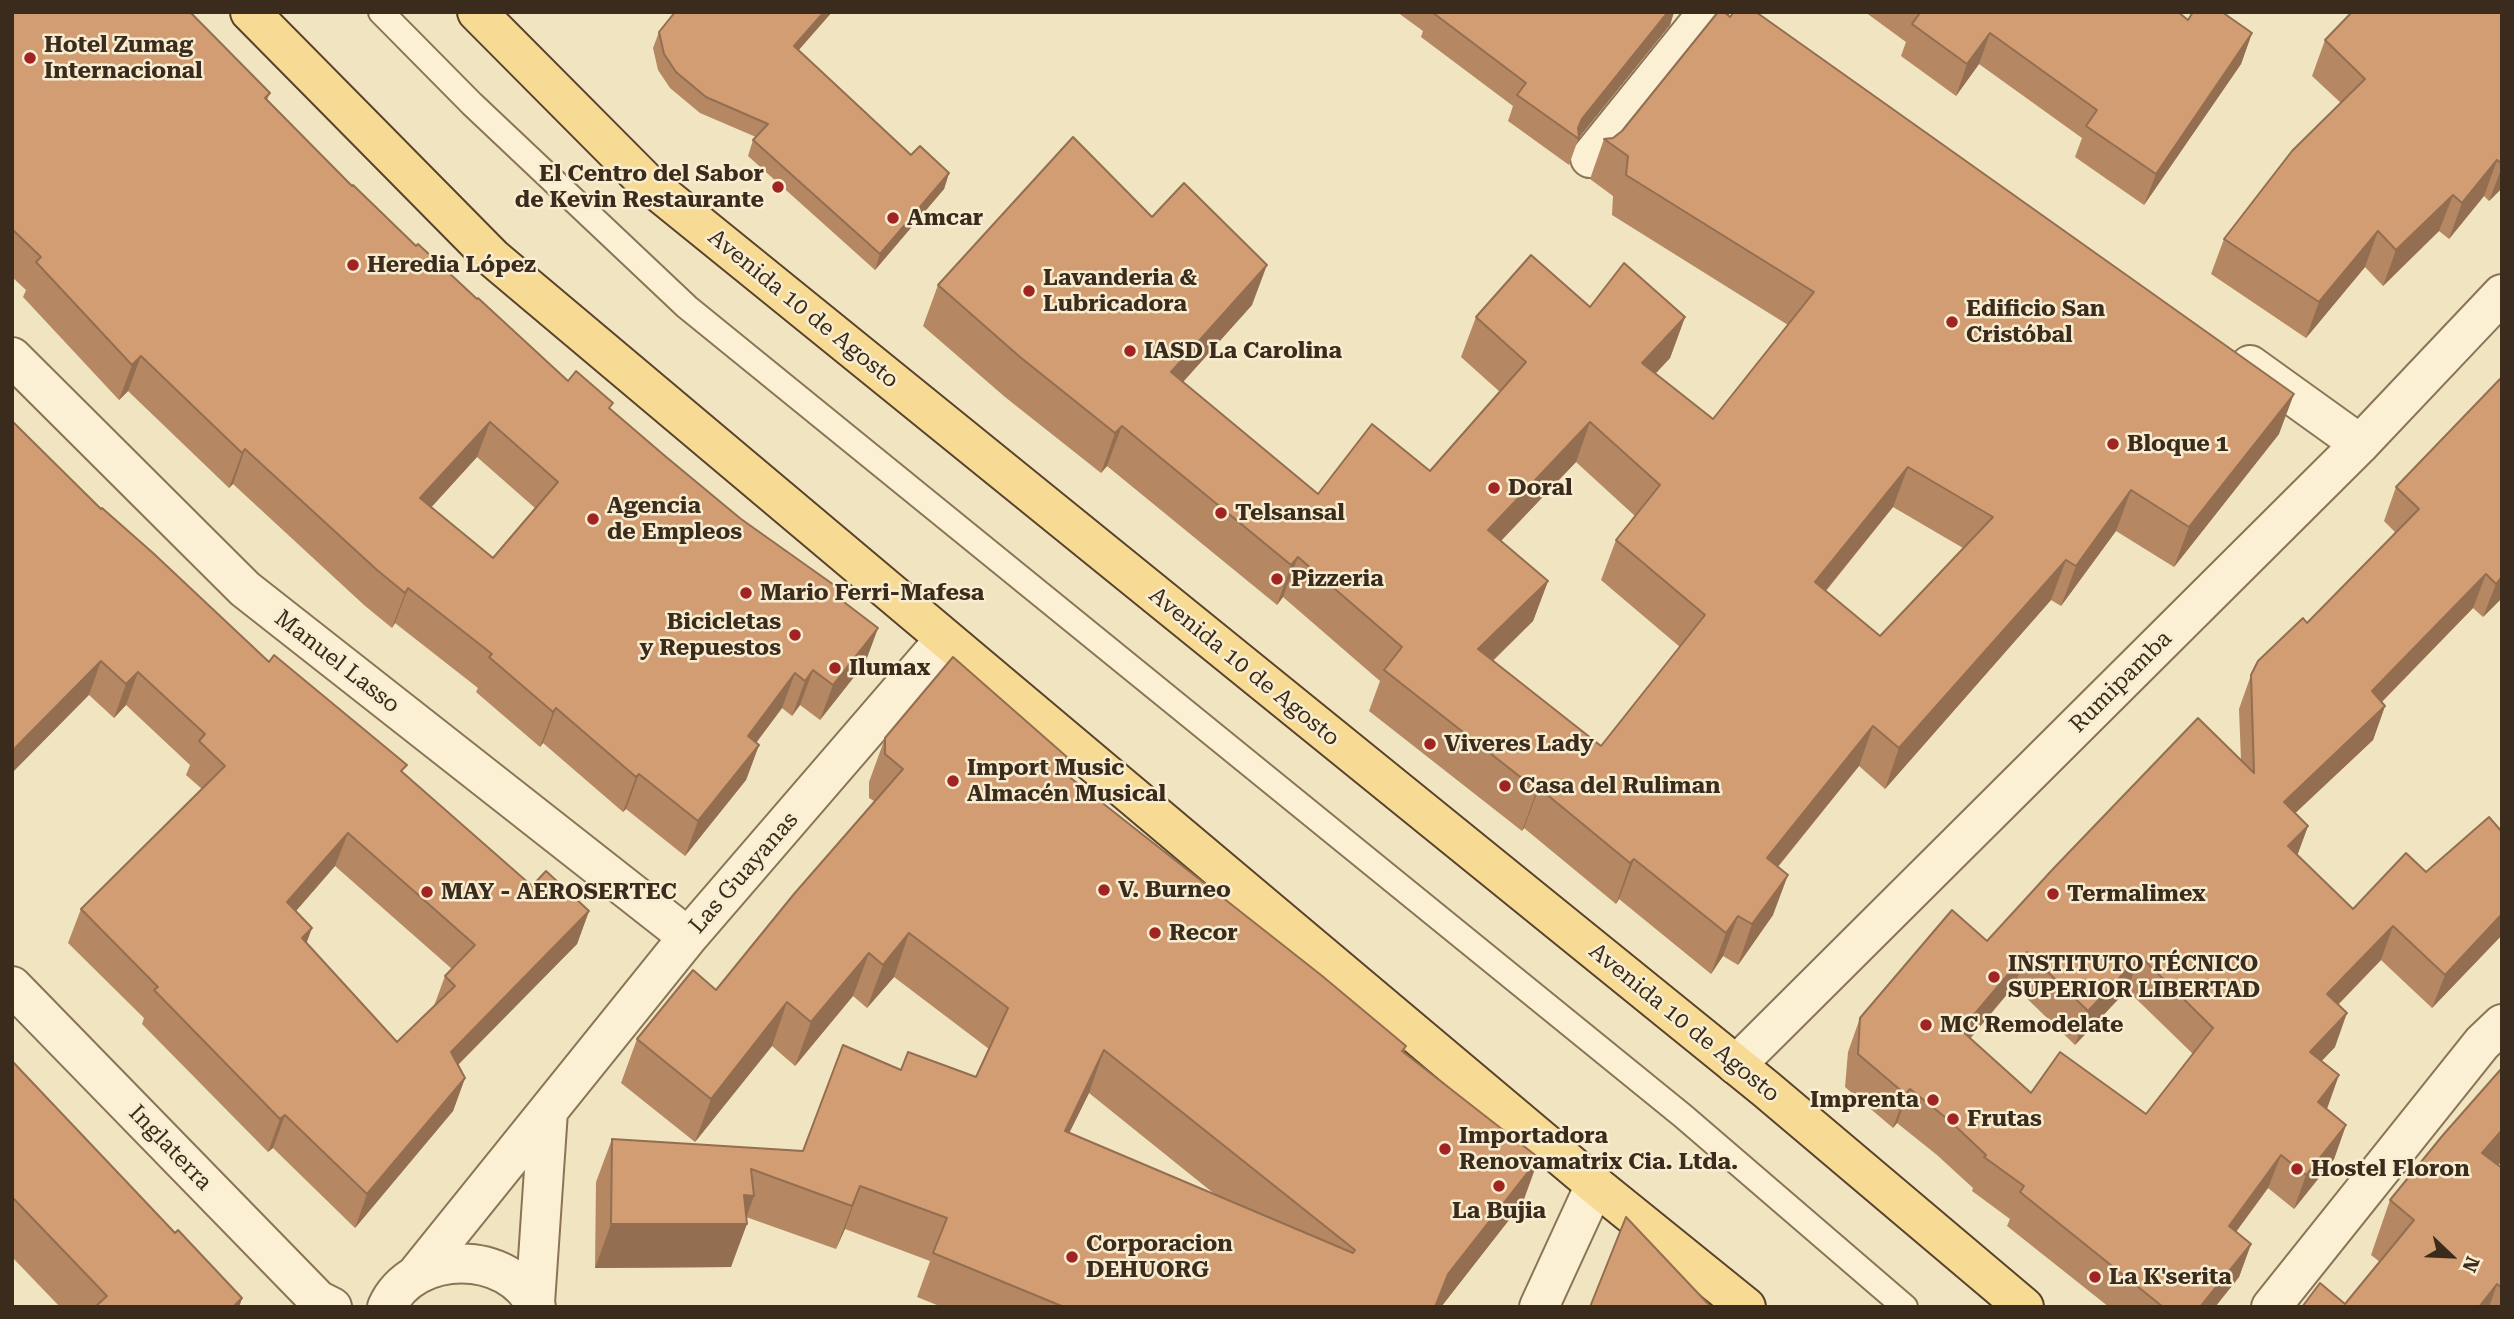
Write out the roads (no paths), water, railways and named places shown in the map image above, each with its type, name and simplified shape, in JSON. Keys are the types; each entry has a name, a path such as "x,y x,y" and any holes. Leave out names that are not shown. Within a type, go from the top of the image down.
{"main road":[{"path":"250,12 493,258 1595,1185 1746,1307"},
{"name":"Avenida 10 de Agosto","path":"477,12 644,180 1736,1065 2024,1307"}],"street":[{"path":"1590,158 1708,12"},
{"name":"Rumipamba","path":"1736,1065 2360,443 2502,294"},
{"path":"2226,348 2360,443"},
{"name":"Manuel Lasso","path":"12,358 245,589 688,937"},
{"name":"Las Guayanas","path":"415,1276 688,937 945,639"},
{"name":"Inglaterra","path":"12,986 318,1300 332,1307"},
{"path":"2271,1307 2482,1043 2502,1024"},
{"path":"536,1305 548,1111"},
{"path":"1539,1307 1595,1185"},
{"path":"387,1307 390,1299 415,1276 447,1263 480,1264 512,1278 536,1305"}],"lane":[{"path":"381,12 472,104 687,307 1683,1116 1905,1307"}],"place":[{"name":"Hotel Zumag Internacional","path":"30,58"},
{"name":"El Centro del Sabor de Kevin Restaurante","path":"778,187"},
{"name":"Amcar","path":"893,218"},
{"name":"Heredia López","path":"353,265"},
{"name":"Lavanderia & Lubricadora","path":"1029,291"},
{"name":"Edificio San Cristóbal","path":"1952,322"},
{"name":"IASD La Carolina","path":"1130,351"},
{"name":"Bloque 1","path":"2113,444"},
{"name":"Doral","path":"1494,488"},
{"name":"Telsansal","path":"1221,513"},
{"name":"Agencia de Empleos","path":"593,519"},
{"name":"Pizzeria","path":"1277,579"},
{"name":"Mario Ferri-Mafesa","path":"746,593"},
{"name":"Bicicletas y Repuestos","path":"795,635"},
{"name":"Ilumax","path":"835,668"},
{"name":"Viveres Lady","path":"1430,744"},
{"name":"Import Music Almacén Musical","path":"953,781"},
{"name":"Casa del Ruliman","path":"1505,786"},
{"name":"V. Burneo","path":"1104,890"},
{"name":"MAY - AEROSERTEC","path":"427,892"},
{"name":"Termalimex","path":"2053,894"},
{"name":"Recor","path":"1155,933"},
{"name":"INSTITUTO TÉCNICO SUPERIOR LIBERTAD","path":"1994,977"},
{"name":"MC Remodelate","path":"1926,1025"},
{"name":"Imprenta","path":"1933,1100"},
{"name":"Frutas","path":"1953,1119"},
{"name":"Importadora Renovamatrix Cia. Ltda.","path":"1445,1149"},
{"name":"Hostel Floron","path":"2297,1169"},
{"name":"La Bujia","path":"1499,1186"},
{"name":"Corporacion DEHUORG","path":"1072,1257"},
{"name":"La K'serita","path":"2095,1277"}]}
